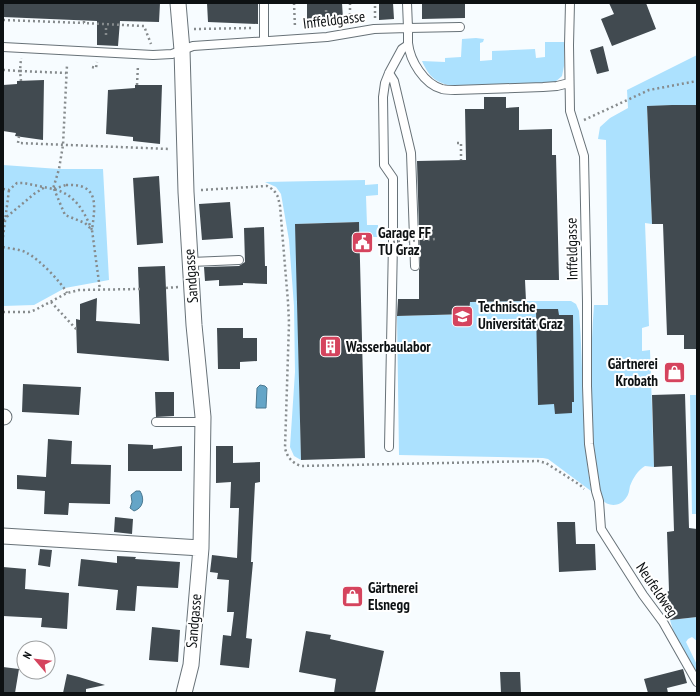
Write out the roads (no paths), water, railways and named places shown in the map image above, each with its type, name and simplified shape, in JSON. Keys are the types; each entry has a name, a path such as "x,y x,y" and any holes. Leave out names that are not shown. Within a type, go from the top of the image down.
{"street":[{"name":"Sandgasse","path":"178,3 182,50 186,192 194,325 203,422 201,548 191,666 184,693"},
{"path":"3,536 201,548"}],"lane":[{"path":"264,3 264,41"},
{"path":"407,3 408,45 416,65 426,80 433,85 442,89 462,90 543,87 569,83"},
{"name":"Inffeldgasse","path":"570,3 570,111 584,156 589,444 600,512"},
{"name":"Inffeldgasse","path":"3,47 153,55 172,54 193,46 327,37 374,29 460,27"},
{"path":"389,447 393,178 384,165 383,97 385,83 389,72 402,49 408,45"},
{"path":"389,72 394,81 411,153 415,266"},
{"path":"191,262 239,260"},
{"path":"156,422 203,422"},
{"name":"Neufeldweg","path":"600,512 601,529 643,595 663,622 697,682"}],"place":[{"name":"Garage FF TU Graz","path":"363,242"},
{"name":"Technische Universität Graz","path":"462,316"},
{"name":"Wasserbaulabor","path":"330,347"},
{"name":"Gärtnerei Krobath","path":"674,373"},
{"name":"Gärtnerei Elsnegg","path":"353,597"}]}
